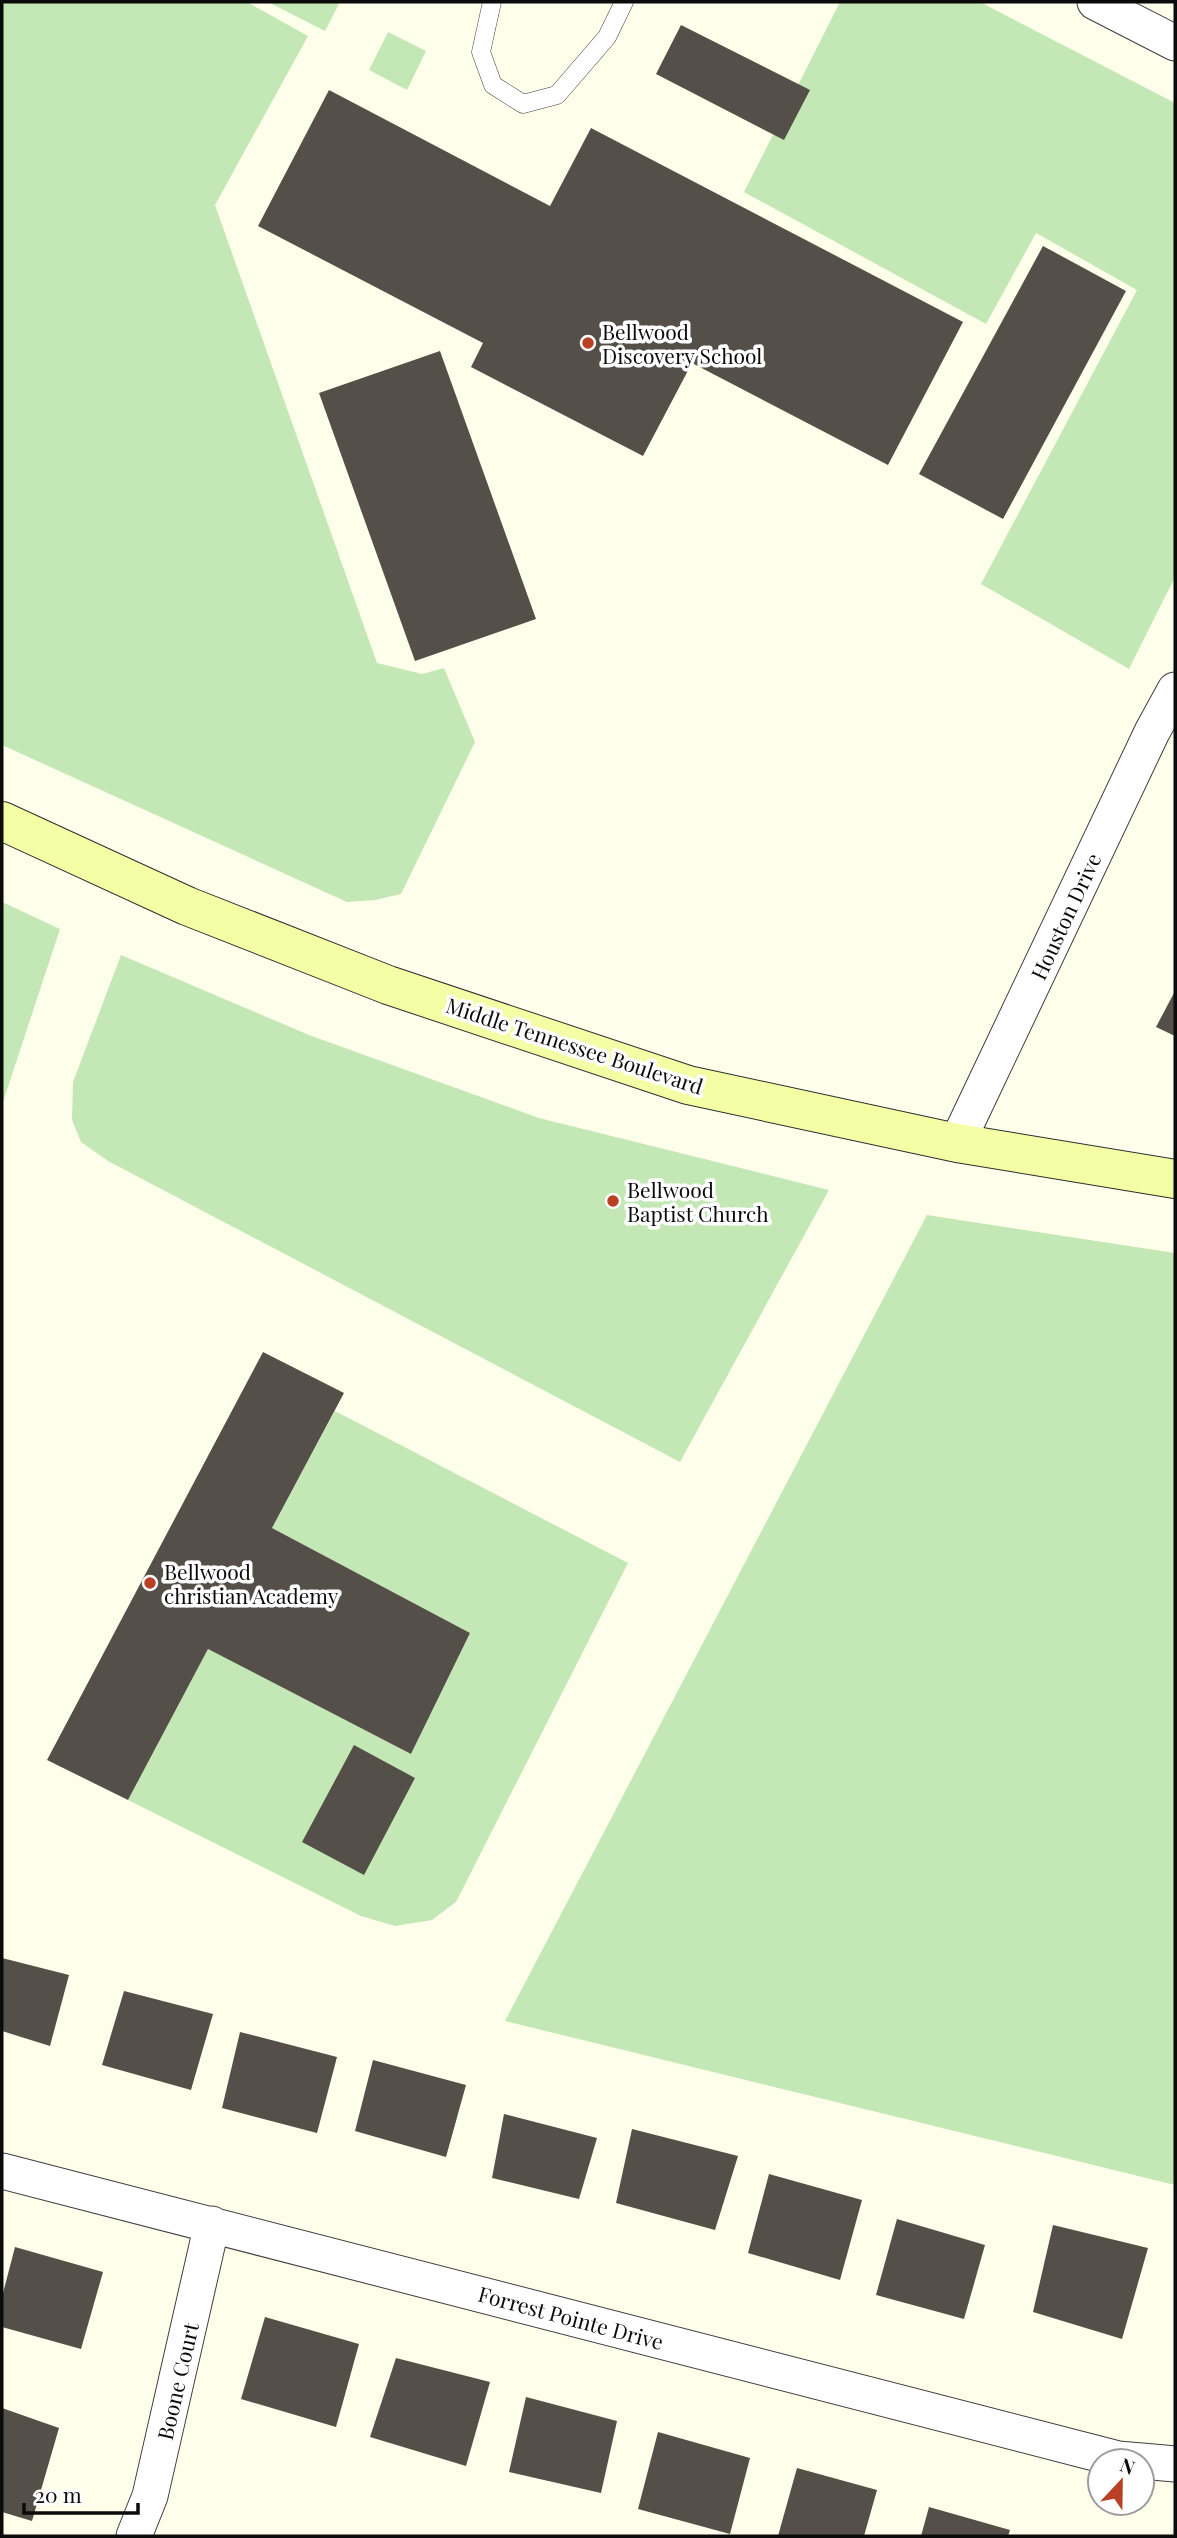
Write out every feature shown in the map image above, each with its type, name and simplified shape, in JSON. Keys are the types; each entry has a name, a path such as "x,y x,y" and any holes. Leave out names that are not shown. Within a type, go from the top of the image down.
{"main road":[{"name":"Middle Tennessee Boulevard","path":"2,821 187,906 388,985 688,1085 957,1143 1175,1178"}],"street":[{"path":"1095,2 1175,43"},
{"name":"Houston Drive","path":"957,1143 1175,690"},
{"name":"Forrest Pointe Drive","path":"2,2171 1086,2451"},
{"name":"Boone Court","path":"134,2536 150,2496 212,2224"},
{"name":"Forrest Pointe Drive","path":"1156,2462 1175,2464"}],"lane":[{"path":"492,2 481,51 494,85 523,104 557,95 607,37 624,2"}],"green space":[{"path":"2,2 247,2 308,36 215,205 377,663 422,674 444,668 475,742 401,894 375,900 347,902 2,745"},
{"path":"268,2 340,2 325,31"},
{"path":"840,2 980,2 1175,103 1175,577 1129,669 981,584 1137,290 1036,233 986,324 744,192"},
{"path":"388,32 426,51 407,90 369,70"},
{"path":"2,902 60,929 2,1105"},
{"path":"121,955 309,1035 539,1118 829,1190 680,1462 108,1161 81,1142 72,1120 73,1082"},
{"path":"927,1215 1175,1253 1175,2185 505,2021"},
{"path":"335,1411 628,1563 456,1902 432,1920 395,1926 361,1916 128,1800 208,1649 411,1754 470,1633 272,1528"}],"building":[{"path":"681,25 810,90 784,140 656,74"},
{"name":"Bellwood Discovery School","path":"329,90 550,206 591,128 963,322 888,465 692,363 643,456 471,367 483,343 258,226"},
{"path":"1043,246 1126,291 1003,519 919,474"},
{"path":"440,351 536,619 415,661 319,393"},
{"path":"1175,991 1175,1036 1156,1027"},
{"path":"263,1352 344,1393 272,1528 470,1633 411,1754 208,1649 128,1800 47,1760"},
{"path":"354,1745 415,1778 364,1875 302,1842"},
{"path":"2,1958 69,1975 50,2046 2,2031"},
{"path":"124,1991 213,2014 191,2090 102,2065"},
{"path":"240,2032 337,2057 317,2133 222,2108"},
{"path":"373,2060 466,2085 446,2157 355,2131"},
{"path":"504,2114 597,2138 579,2199 492,2178"},
{"path":"632,2129 738,2156 715,2230 616,2203"},
{"path":"769,2174 862,2200 840,2280 748,2253"},
{"path":"897,2219 985,2245 964,2319 876,2295"},
{"path":"1053,2225 1148,2248 1122,2339 1033,2312"},
{"path":"15,2247 103,2272 81,2349 2,2327 2,2297"},
{"path":"265,2317 359,2344 336,2427 241,2399"},
{"path":"396,2358 490,2382 466,2466 370,2437"},
{"path":"526,2397 617,2421 601,2493 509,2472"},
{"path":"2,2408 59,2428 32,2521 2,2512"},
{"path":"658,2432 750,2458 730,2534 638,2509"},
{"path":"797,2468 877,2490 864,2536 778,2536"},
{"path":"929,2507 1010,2530 1008,2536 921,2536"}],"place":[{"name":"Bellwood Discovery School","path":"588,343"},
{"name":"Bellwood Baptist Church","path":"613,1201"},
{"name":"Bellwood christian Academy","path":"150,1583"}]}
